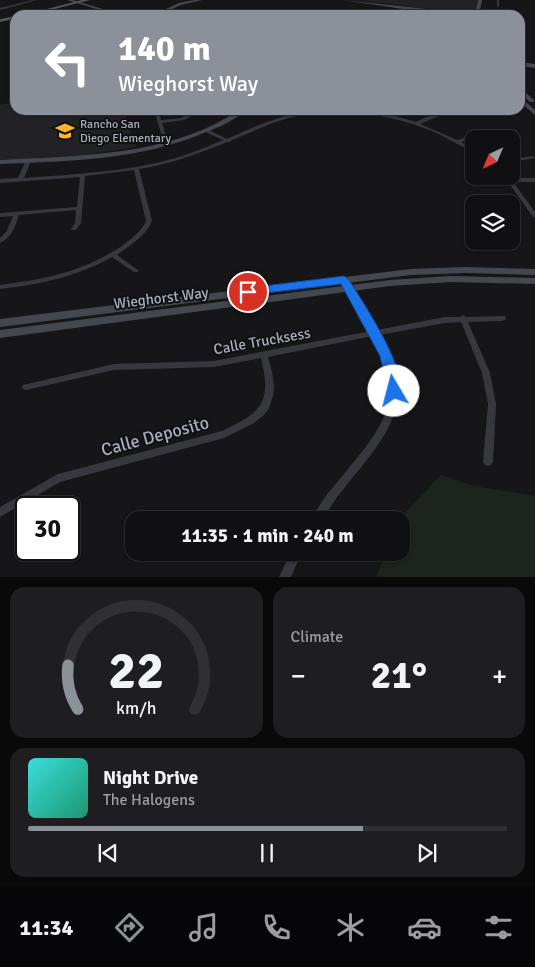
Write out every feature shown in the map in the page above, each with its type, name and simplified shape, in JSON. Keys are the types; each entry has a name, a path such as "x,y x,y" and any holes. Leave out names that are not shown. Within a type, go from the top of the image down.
{"main road":[{"path":"53,10 88,0"},
{"path":"48,10 97,0"}],"street":[{"path":"0,9 36,0"},
{"path":"68,0 103,10"},
{"path":"167,10 200,0"},
{"path":"344,0 417,10"},
{"path":"498,0 498,6"},
{"path":"525,95 535,104"},
{"path":"525,104 535,113"},
{"path":"158,115 166,143"},
{"path":"160,122 189,115"},
{"path":"0,162 93,157 166,143 205,130 234,115"},
{"path":"0,181 83,175 136,168 179,159 228,141 270,121 290,115"},
{"path":"381,115 417,124 465,146"},
{"path":"417,124 435,115"},
{"path":"205,130 228,141"},
{"path":"458,142 465,140"},
{"path":"520,159 534,157"},
{"path":"20,180 28,161"},
{"path":"0,287 60,278 89,269 113,255 146,228 149,221 136,168"},
{"path":"74,229 78,223 83,175"},
{"path":"520,179 535,180"},
{"path":"513,185 535,216"},
{"path":"526,202 535,202"},
{"path":"0,215 80,208"},
{"path":"0,241 9,232 18,214"},
{"path":"113,255 136,271"},
{"name":"Wieghorst Way","path":"0,334 429,271 535,272"},
{"name":"Wieghorst Way","path":"0,323 346,284 390,284 451,279 535,281"},
{"path":"323,511 337,489 379,438 390,416 394,391 392,372 387,356 346,284"},
{"path":"463,318 486,373 492,404 488,462"},
{"name":"Calle Trucksess","path":"26,387 114,367 214,364 463,318 502,318"},
{"name":"Calle Deposito","path":"0,512 58,478 224,434 246,425 258,415 270,399 270,376 264,356"},
{"path":"284,577 292,561"}],"shaded area":[{"path":"353,0 477,0 476,10 440,10"},
{"name":"Rancho San Diego Elementary","path":"10,103 10,115 126,115 126,120 137,147 81,155 0,160 0,105"},
{"path":"98,117 113,123 116,130 95,134 113,131 115,137 103,147 88,151 77,138 82,136 72,134 69,119"},
{"path":"441,475 474,486 535,496 535,577 376,577 383,561 410,561 410,511 407,511"}],"place":[{"name":"Rancho San Diego Elementary","path":"65,131"}],"route":[{"path":"248,292 344,280 387,356 392,372 394,391"}]}
